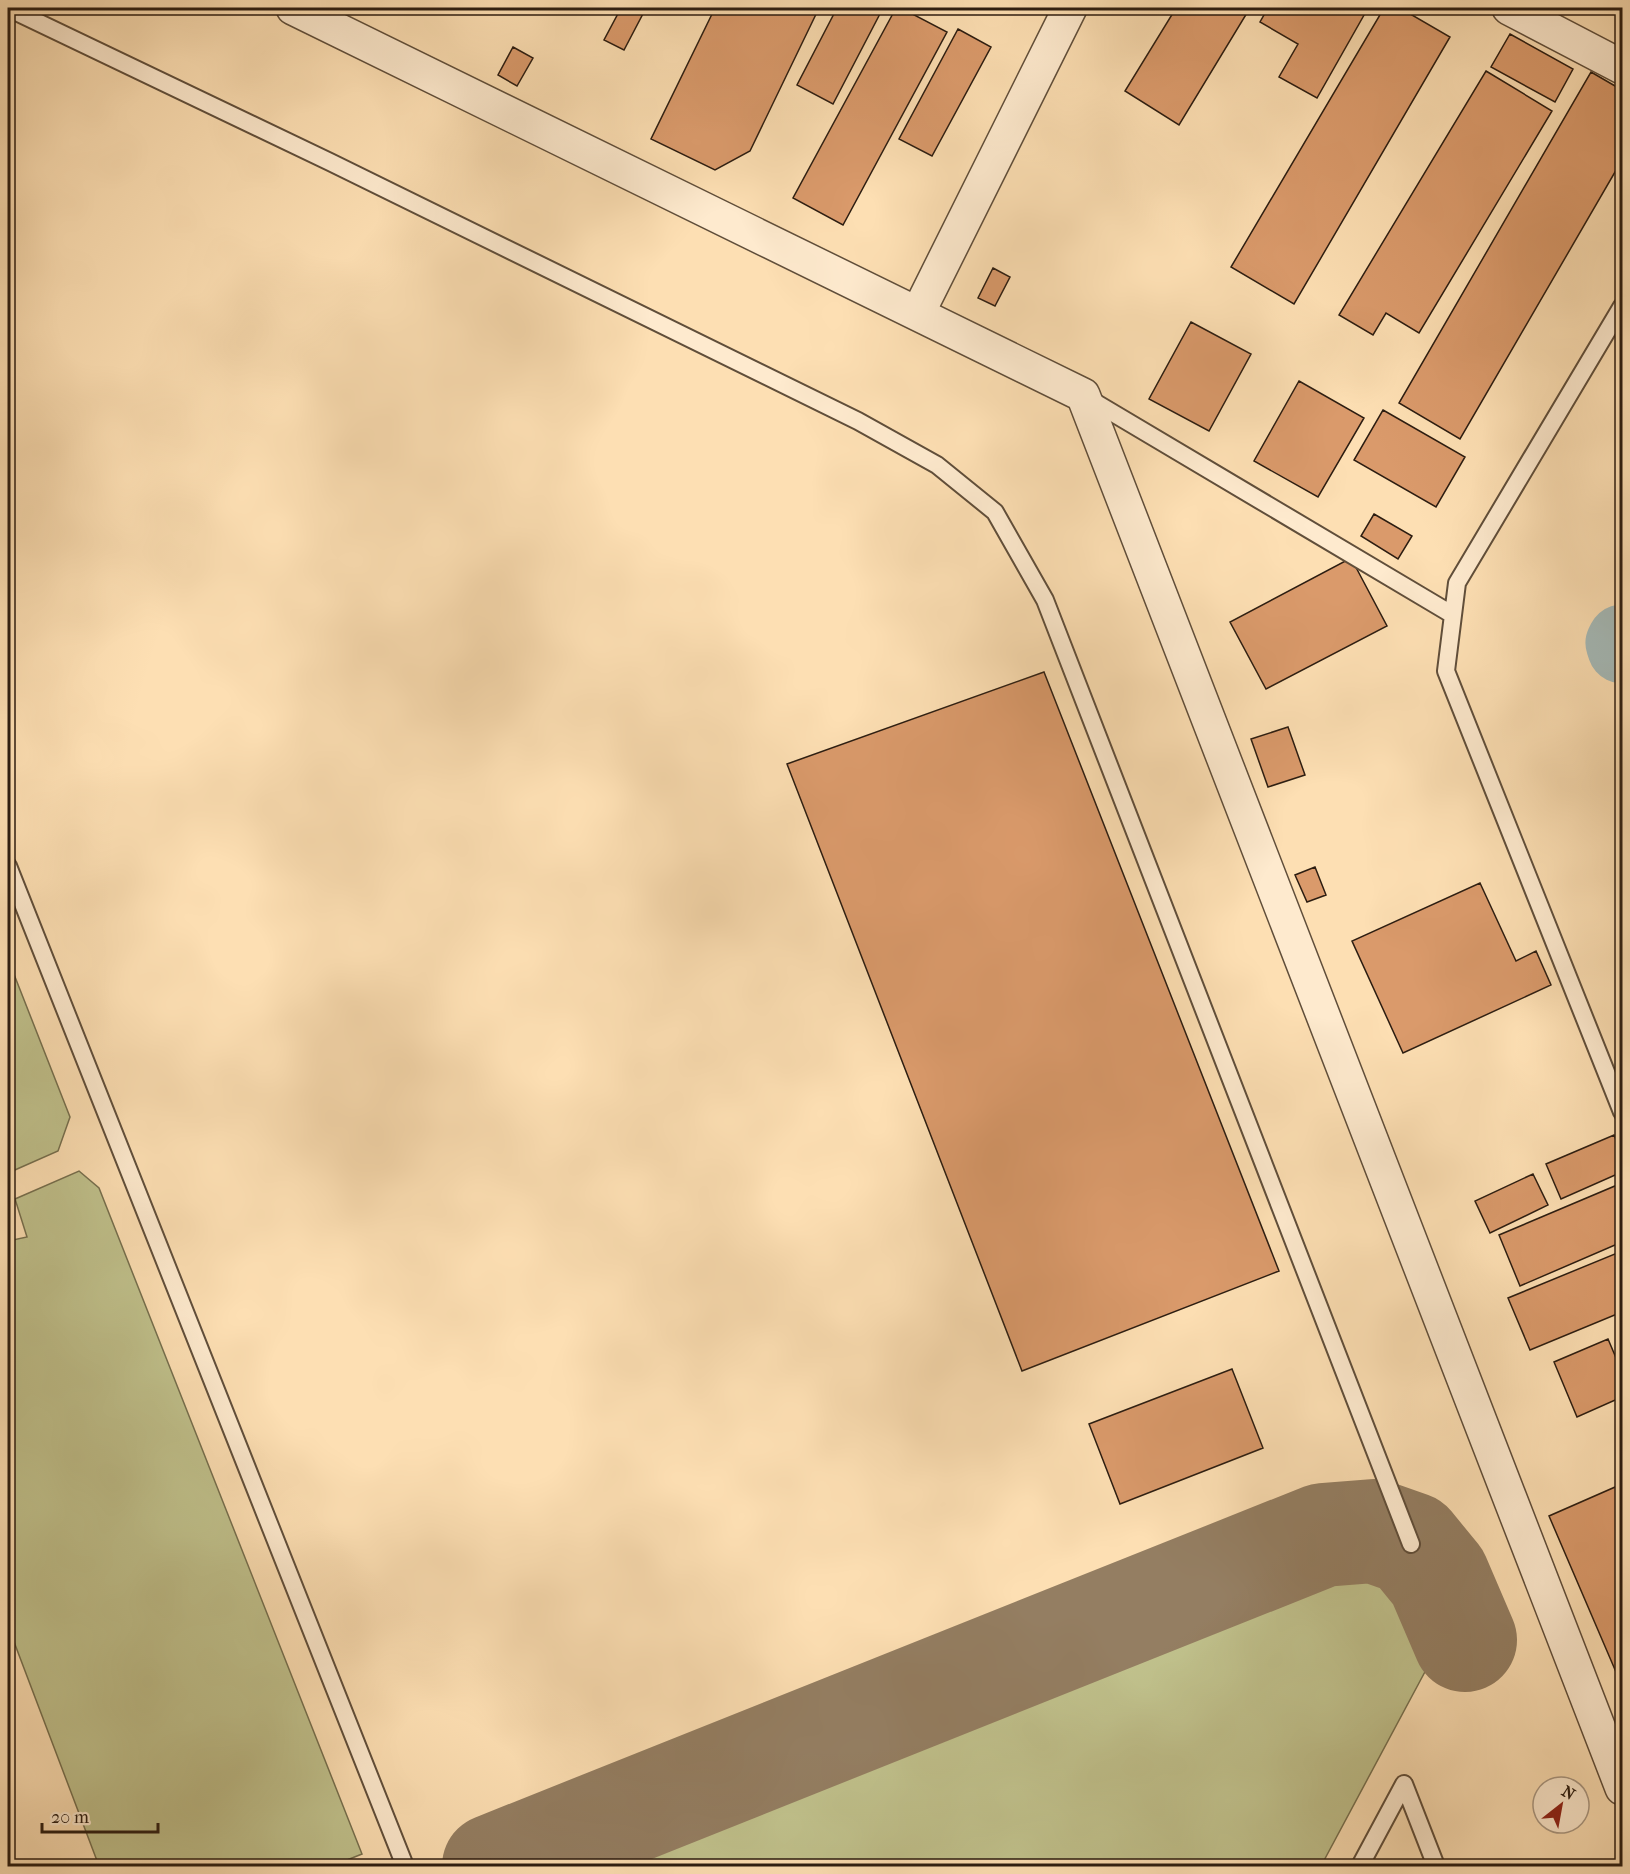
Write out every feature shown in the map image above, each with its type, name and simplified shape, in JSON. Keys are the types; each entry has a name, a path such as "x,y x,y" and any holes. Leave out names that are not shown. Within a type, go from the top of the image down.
{"street":[{"path":"293,8 1083,395 1623,1788"},
{"path":"918,313 1070,8"},
{"path":"1509,8 1623,67"}],"lane":[{"path":"8,8 340,167 858,421 937,465 995,512 1045,600 1411,1544"},
{"path":"1623,306 1457,584 1446,671 1623,1112"},
{"path":"1083,395 1453,615"},
{"path":"8,866 405,1866"},
{"path":"1360,1866 1404,1784 1436,1866"}],"green space":[{"path":"8,959 70,1117 58,1151 8,1173"},
{"path":"79,1171 99,1188 362,1854 332,1866 99,1866 8,1626 8,1241 27,1237 15,1199"},
{"path":"1341,1578 1378,1584 1402,1602 1427,1668 1321,1866 616,1866"}],"building":[{"path":"621,8 646,8 624,50 604,40"},
{"path":"715,8 819,8 750,151 715,170 651,139"},
{"path":"837,8 883,8 833,104 797,85"},
{"path":"896,8 901,8 947,32 843,225 793,198"},
{"path":"1176,8 1250,8 1179,125 1125,91"},
{"path":"1268,8 1368,8 1317,98 1279,77 1298,44 1260,22"},
{"path":"1384,8 1400,8 1450,37 1294,304 1231,267"},
{"path":"958,29 991,47 932,156 899,139"},
{"path":"1510,34 1573,69 1555,102 1491,67"},
{"path":"513,47 533,58 517,86 498,75"},
{"path":"1486,71 1552,111 1419,333 1386,313 1373,335 1339,315"},
{"path":"1591,72 1622,90 1622,160 1460,439 1399,403"},
{"path":"993,268 1010,277 995,306 978,298"},
{"path":"1191,322 1251,354 1209,431 1149,399"},
{"path":"1299,381 1364,418 1318,497 1254,461"},
{"path":"1383,410 1465,457 1436,507 1354,460"},
{"path":"1374,514 1412,536 1398,559 1361,536"},
{"path":"1351,558 1387,626 1266,689 1230,622"},
{"path":"1044,672 1279,1271 1022,1371 787,764"},
{"path":"1288,727 1305,775 1268,787 1251,739"},
{"path":"1315,867 1326,895 1307,902 1295,875"},
{"path":"1480,883 1516,961 1536,951 1551,985 1403,1053 1352,941"},
{"path":"1614,1135 1622,1154 1622,1172 1561,1199 1546,1164"},
{"path":"1533,1174 1548,1205 1490,1233 1475,1201"},
{"path":"1622,1183 1622,1242 1520,1286 1499,1235"},
{"path":"1622,1251 1622,1312 1530,1350 1508,1298"},
{"path":"1608,1339 1622,1372 1622,1397 1577,1417 1554,1362"},
{"path":"1232,1369 1263,1448 1120,1504 1089,1424"},
{"path":"1622,1484 1622,1686 1549,1516"}],"waterway":[{"path":"1622,639 1620,643 1622,649"}],"taxiway":[{"path":"494,1866 1323,1535 1374,1531 1411,1544 1438,1577 1465,1640"}]}
